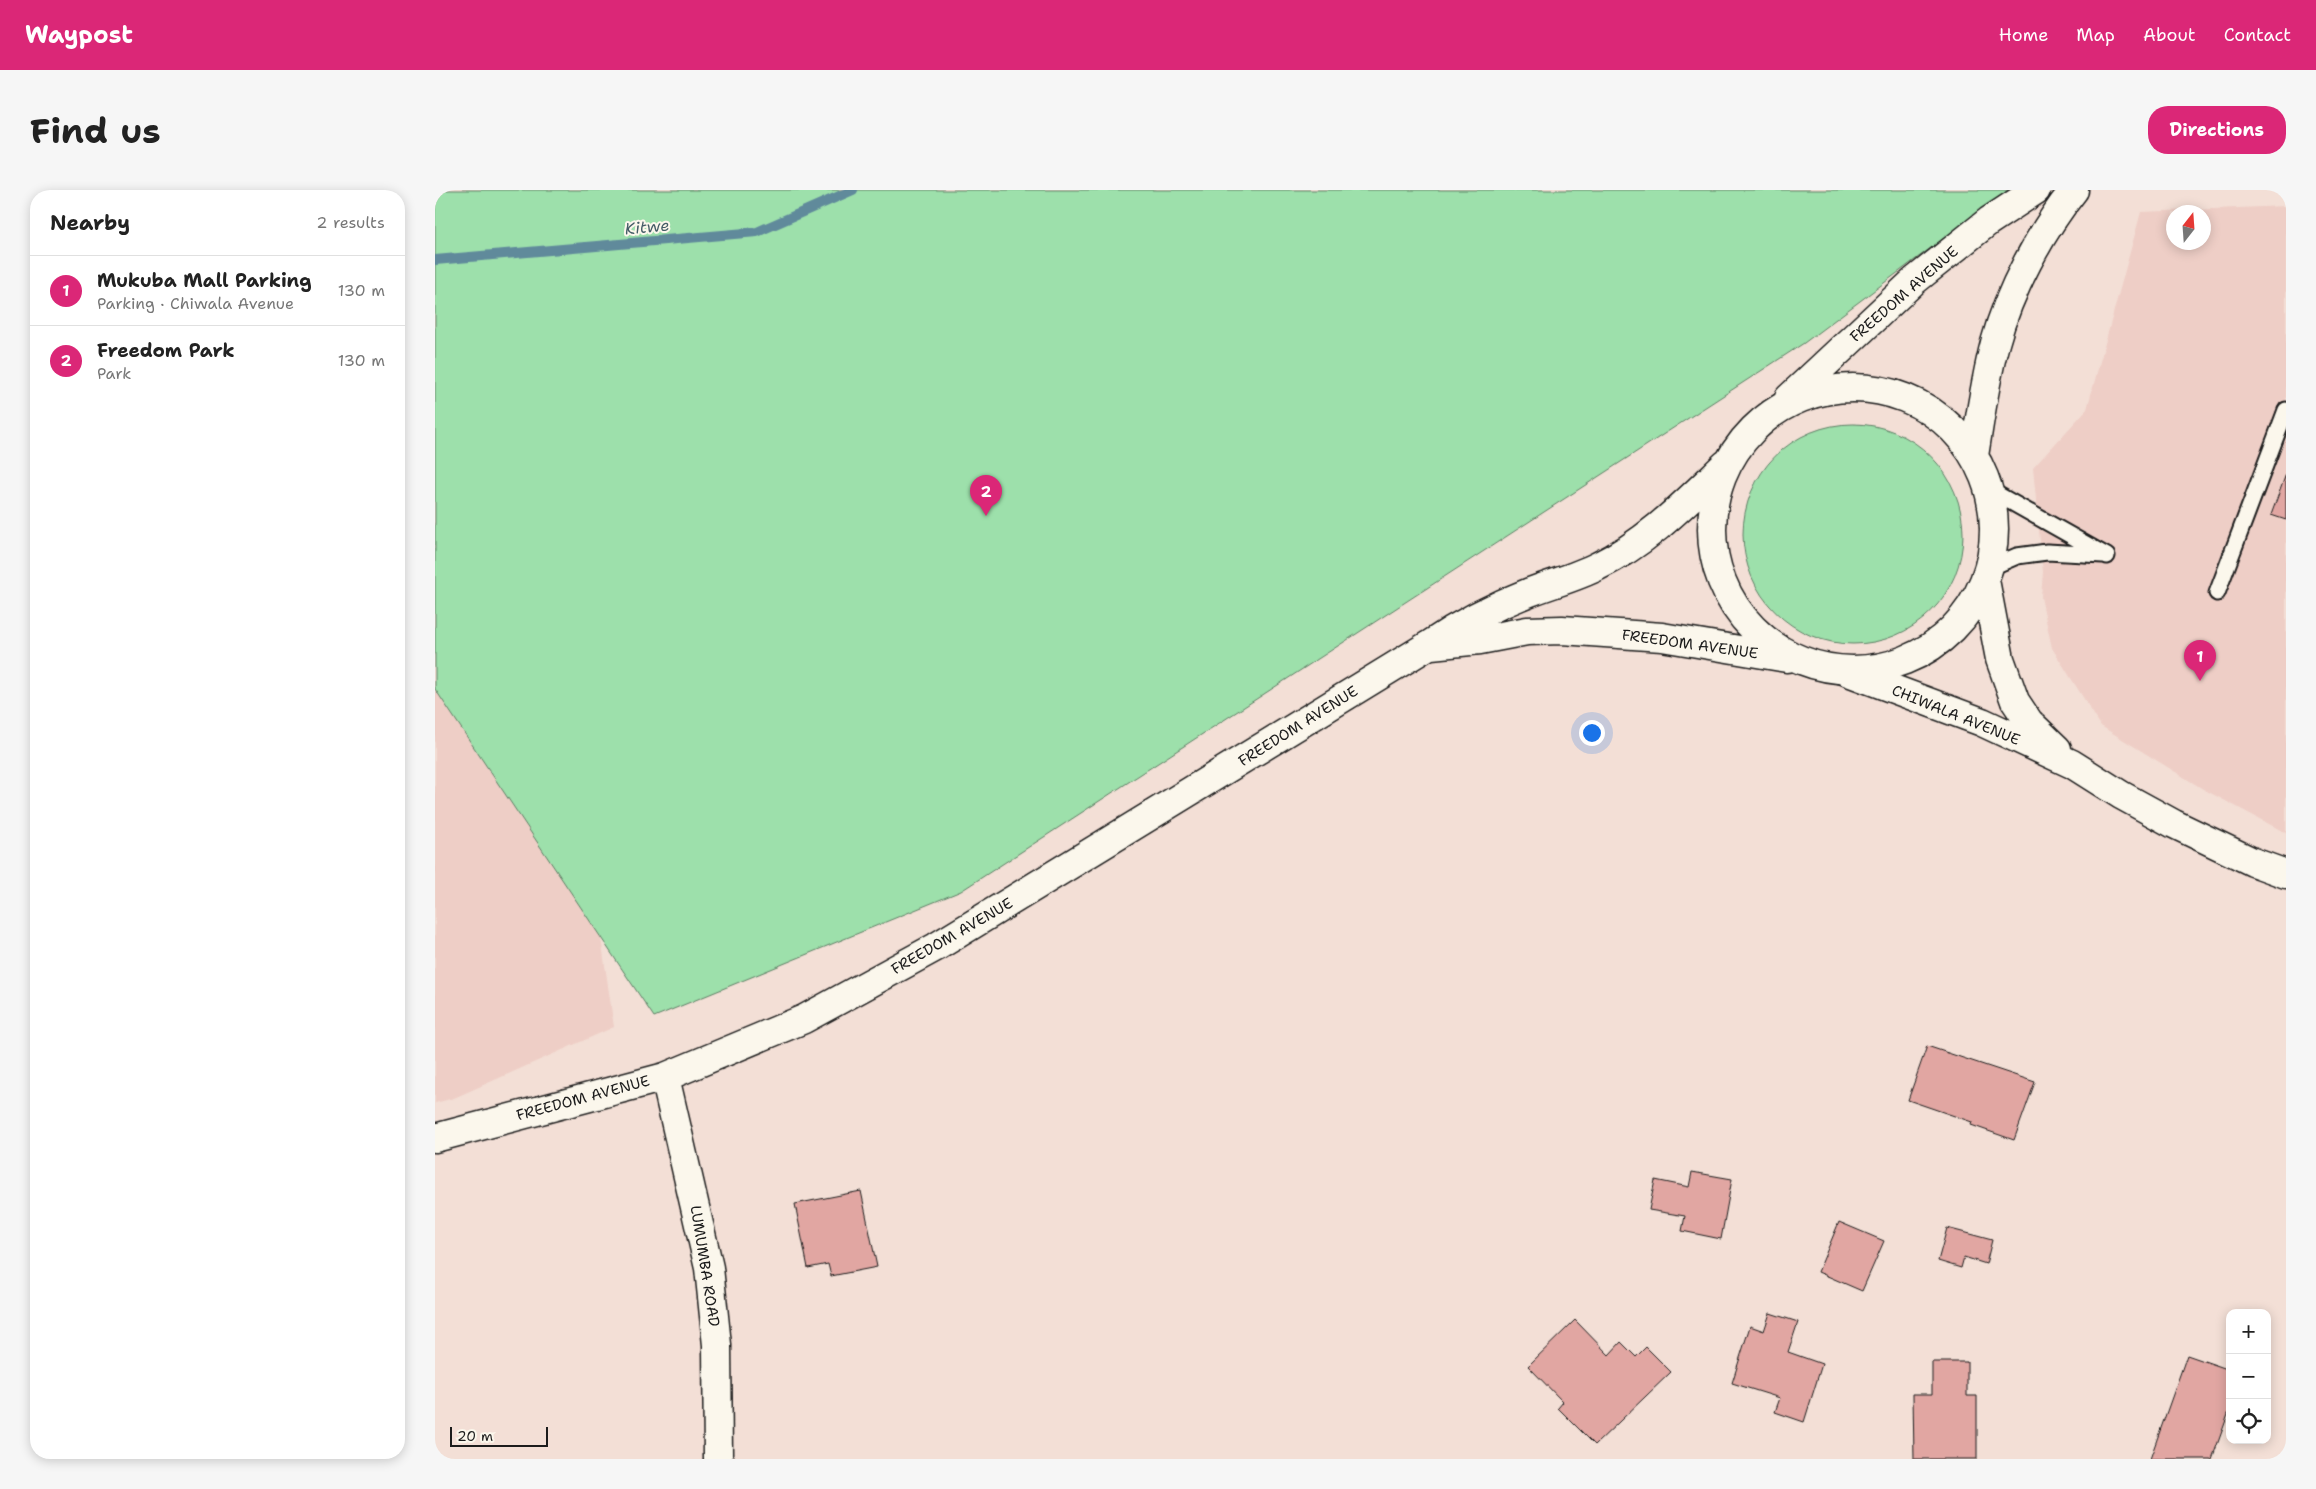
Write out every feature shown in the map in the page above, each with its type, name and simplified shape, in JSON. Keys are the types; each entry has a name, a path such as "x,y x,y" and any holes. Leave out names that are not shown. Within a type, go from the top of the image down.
{"main road":[{"name":"FREEDOM AVENUE","path":"1779,408 1914,281 1989,221 2036,190"},
{"path":"1974,456 1984,390 1995,341 2022,273 2055,214 2074,190"},
{"path":"1865,388 1908,399 1945,422 1974,456 1988,488 1993,515 1993,542 1987,574 1967,612 1942,638 1911,658 1876,668 1839,669 1801,660 1767,641 1739,613 1720,579 1711,540 1714,501 1726,464 1749,432 1779,408 1821,391 1865,388"},
{"name":"FREEDOM AVENUE","path":"435,1138 665,1077 804,1019 936,947 1429,645 1462,622 1528,593 1597,567 1632,548 1726,464"},
{"name":"CHIWALA AVENUE","path":"1987,574 1996,642 2015,701 2029,722 2073,764"},
{"name":"FREEDOM AVENUE","path":"1429,645 1480,640 1527,631 1562,630 1662,637 1801,660"},
{"name":"CHIWALA AVENUE","path":"1839,669 1982,722 2073,764 2121,796 2174,824 2253,862 2286,874"},
{"name":"LUMUMBA ROAD","path":"665,1077 709,1268 717,1345 718,1459"}],"lane":[{"path":"2217,593 2286,410"},
{"path":"1987,574 2017,556 2047,552 2107,556 1988,488"}],"shaded area":[{"path":"2286,206 2286,833 2203,789 2101,726 2052,648 2041,597 2043,572 2033,468 2087,409 2141,212 2166,211 2166,250 2211,250 2211,209"},
{"path":"560,656 614,1027 454,1098 435,1103 435,665"}],"green space":[{"path":"435,190 2008,190 1804,343 961,891 654,1017 435,689"},
{"path":"1853,424 1874,426 1905,437 1931,456 1950,482 1961,513 1963,534 1961,555 1950,586 1931,612 1905,631 1874,642 1853,644 1832,642 1801,631 1775,612 1756,586 1745,555 1743,534 1745,513 1756,482 1775,456 1801,437 1832,426"}],"building":[{"path":"2286,474 2286,520 2271,515"},
{"path":"1927,1046 2035,1082 2014,1140 1971,1125 1972,1122 1908,1100"},
{"path":"1692,1172 1732,1179 1721,1239 1682,1231 1685,1216 1649,1210 1655,1180 1689,1187"},
{"path":"861,1191 877,1267 831,1276 828,1264 808,1268 795,1204"},
{"path":"1839,1222 1884,1241 1862,1291 1818,1272"},
{"path":"1947,1228 1992,1240 1986,1264 1964,1257 1961,1268 1938,1261"},
{"path":"1770,1313 1798,1322 1788,1352 1822,1364 1804,1422 1775,1412 1780,1398 1732,1383 1750,1326 1764,1331"},
{"path":"1575,1320 1609,1355 1621,1342 1636,1357 1646,1347 1671,1372 1595,1445 1558,1408 1563,1402 1528,1366"},
{"path":"2187,1355 2226,1369 2226,1420 2212,1459 2150,1459"},
{"path":"1932,1362 1967,1362 1967,1396 1977,1396 1977,1459 1914,1459 1913,1394 1932,1394"}],"waterway":[{"name":"Kitwe","path":"435,260 757,232 853,190"}],"place":[{"name":"Freedom Park","path":"986,516"},
{"name":"Mukuba Mall Parking","path":"2200,681"}]}
